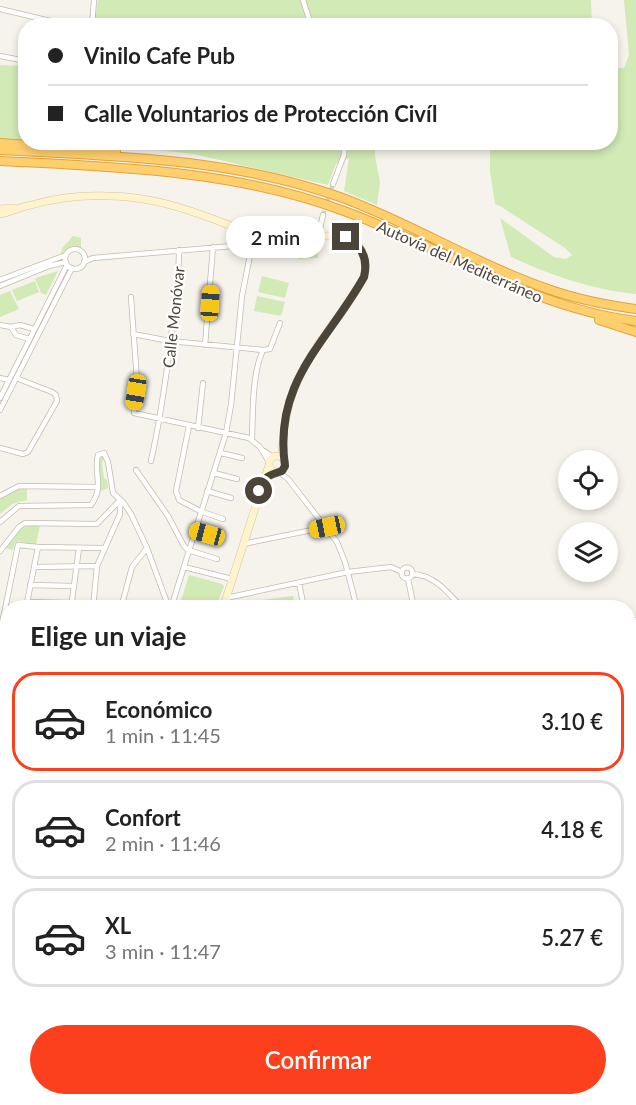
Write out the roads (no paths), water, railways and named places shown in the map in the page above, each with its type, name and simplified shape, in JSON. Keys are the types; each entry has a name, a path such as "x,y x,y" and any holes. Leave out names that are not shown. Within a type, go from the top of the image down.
{"highway":[{"path":"0,143 18,144"},
{"name":"Autovía del Mediterráneo","path":"0,150 151,158 247,171 321,191 385,215 540,286 582,299 636,309"},
{"path":"108,150 151,158"},
{"name":"Autovía del Mediterráneo","path":"0,161 206,176 290,193 369,220 499,281 565,307 606,317 636,321"},
{"path":"0,165 28,167 62,164"},
{"path":"565,307 582,316 636,332"}],"street":[{"path":"93,18 94,0"},
{"path":"303,0 309,18"},
{"path":"0,9 38,18"},
{"path":"0,56 18,59"},
{"path":"333,184 344,150"},
{"path":"2,213 78,195 131,197 182,208 232,228 269,237 287,239 341,236 351,240 362,250 366,268 362,282 303,369 290,399 284,436 284,459 279,471 265,478"},
{"path":"318,237 323,215"},
{"path":"173,600 226,433 242,297 254,245"},
{"path":"0,286 49,266 81,267 84,262 93,258 213,247 291,246"},
{"path":"205,345 213,247"},
{"path":"0,280 66,255 70,250 76,249 93,258"},
{"name":"Calle Monóvar","path":"151,461 161,419 179,282 179,250"},
{"path":"83,254 84,262"},
{"path":"0,410 68,265 66,255"},
{"path":"0,399 68,265"},
{"path":"131,297 137,381 134,412 252,439 288,479 337,542 355,600"},
{"path":"133,334 170,341 263,351 270,349 279,323"},
{"path":"0,325 11,327 20,325 34,329"},
{"path":"11,327 16,335 29,339"},
{"path":"252,439 255,383 263,351"},
{"path":"0,378 9,380"},
{"path":"0,448 23,454 28,452 57,401 56,395 52,392 16,378"},
{"path":"198,428 203,382"},
{"path":"189,426 176,491 179,500 200,512 223,519"},
{"path":"284,436 265,478 226,598 348,572 391,567 402,572 403,577 408,579"},
{"path":"0,522 19,506 91,505 97,497 99,487 96,462 98,455 104,453 108,462 113,493 131,514 167,600"},
{"path":"221,453 242,458"},
{"path":"272,460 284,459"},
{"path":"136,470 168,516 184,546 188,550 217,559"},
{"path":"214,472 237,479"},
{"path":"0,496 19,486 99,487"},
{"path":"207,491 231,498"},
{"path":"94,600 96,566 120,514 120,500"},
{"path":"0,551 19,526 25,523 97,524 120,500"},
{"path":"243,544 327,527"},
{"path":"195,530 220,537"},
{"path":"7,600 18,545 104,548"},
{"path":"28,600 38,547"},
{"path":"72,600 79,548"},
{"path":"123,600 132,567 147,548"},
{"path":"34,567 96,566"},
{"path":"184,567 232,579"},
{"path":"402,572 407,568 412,574"},
{"path":"408,579 412,574"},
{"path":"412,574 420,574 430,579 447,590 455,600"},
{"path":"408,579 412,600"},
{"path":"299,584 302,600"},
{"path":"30,585 74,586"}],"tunnel":[{"path":"323,215 333,184"}]}
